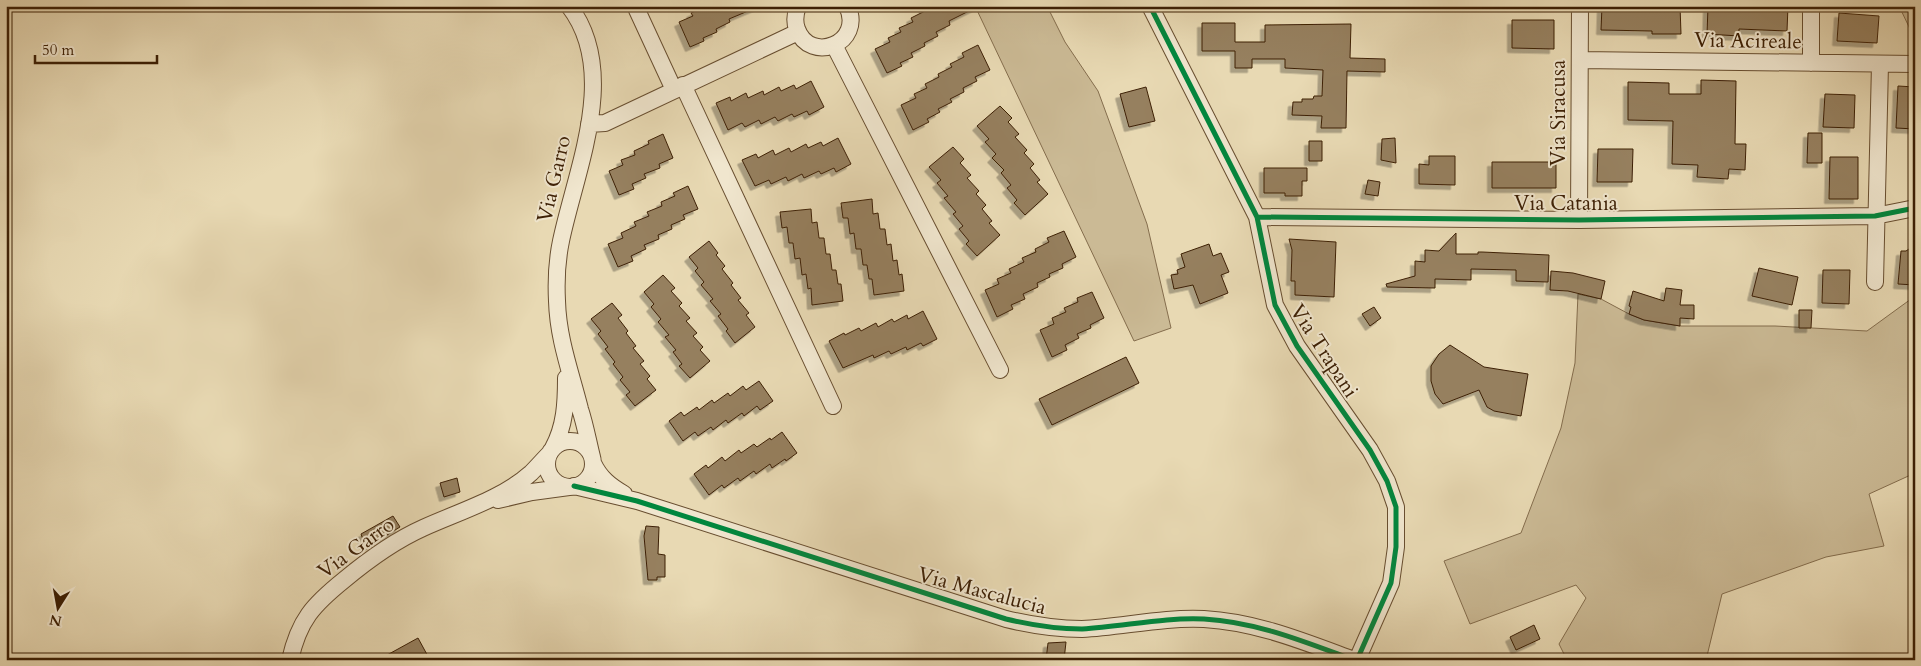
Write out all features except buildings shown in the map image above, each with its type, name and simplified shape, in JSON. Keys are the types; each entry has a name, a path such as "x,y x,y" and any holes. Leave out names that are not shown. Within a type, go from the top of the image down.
{"street":[{"name":"Via Garro","path":"567,366 559,330 557,302 558,270 561,243 589,124 593,92 591,52 586,34 569,6"},
{"path":"798,6 795,16 798,32 807,43 820,48 834,45 844,38 850,27 848,6"},
{"name":"Via Trapani","path":"1150,6 1257,217 1274,305 1297,346 1370,450 1387,481 1396,507 1396,547 1391,583 1356,660"},
{"name":"Via Siracusa","path":"1579,220 1580,6"},
{"path":"1811,6 1811,63"},
{"path":"637,10 678,87 833,406"},
{"path":"589,124 605,123 798,32"},
{"path":"834,45 1000,370"},
{"name":"Via Acireale","path":"1580,60 1915,64"},
{"path":"1875,282 1875,216 1880,64"},
{"name":"Via Catania","path":"1257,217 1579,220 1875,216 1915,208"},
{"path":"567,366 563,422 559,437 551,451 547,464 552,478 560,485 637,501"},
{"path":"478,504 532,492 572,487 581,484 589,477 592,460 580,408 567,366"},
{"path":"478,504 513,485 530,473 551,451 566,441 577,442 586,447 597,472 608,484 637,501"},
{"name":"Via Mascalucia","path":"637,501 1006,619 1024,623 1057,628 1082,628 1203,619 1242,624 1285,634 1356,660"},
{"name":"Via Garro","path":"290,660 298,632 308,614 323,598 353,573 381,551 421,529 478,504"}],"shaded area":[{"path":"975,6 1047,6 1065,42 1098,91 1147,224 1171,328 1134,341"},
{"path":"1899,6 1915,6 1915,46 1911,31"},
{"path":"1578,294 1601,299 1644,320 1680,326 1775,326 1867,331 1911,299 1915,299 1915,473 1869,494 1884,546 1826,557 1722,594 1706,660 1567,660 1559,644 1586,598 1576,585 1470,624 1444,561 1521,533 1561,428 1575,363"}],"cycle path":[{"path":"1150,6 1257,217 1275,305 1297,346 1370,450 1387,481 1396,507 1396,547 1391,583 1357,660"},
{"path":"1257,217 1579,220 1875,216 1915,208"},
{"path":"574,486 637,501 1006,619 1034,625 1082,629 1173,619 1224,621 1280,634 1354,660"}]}
